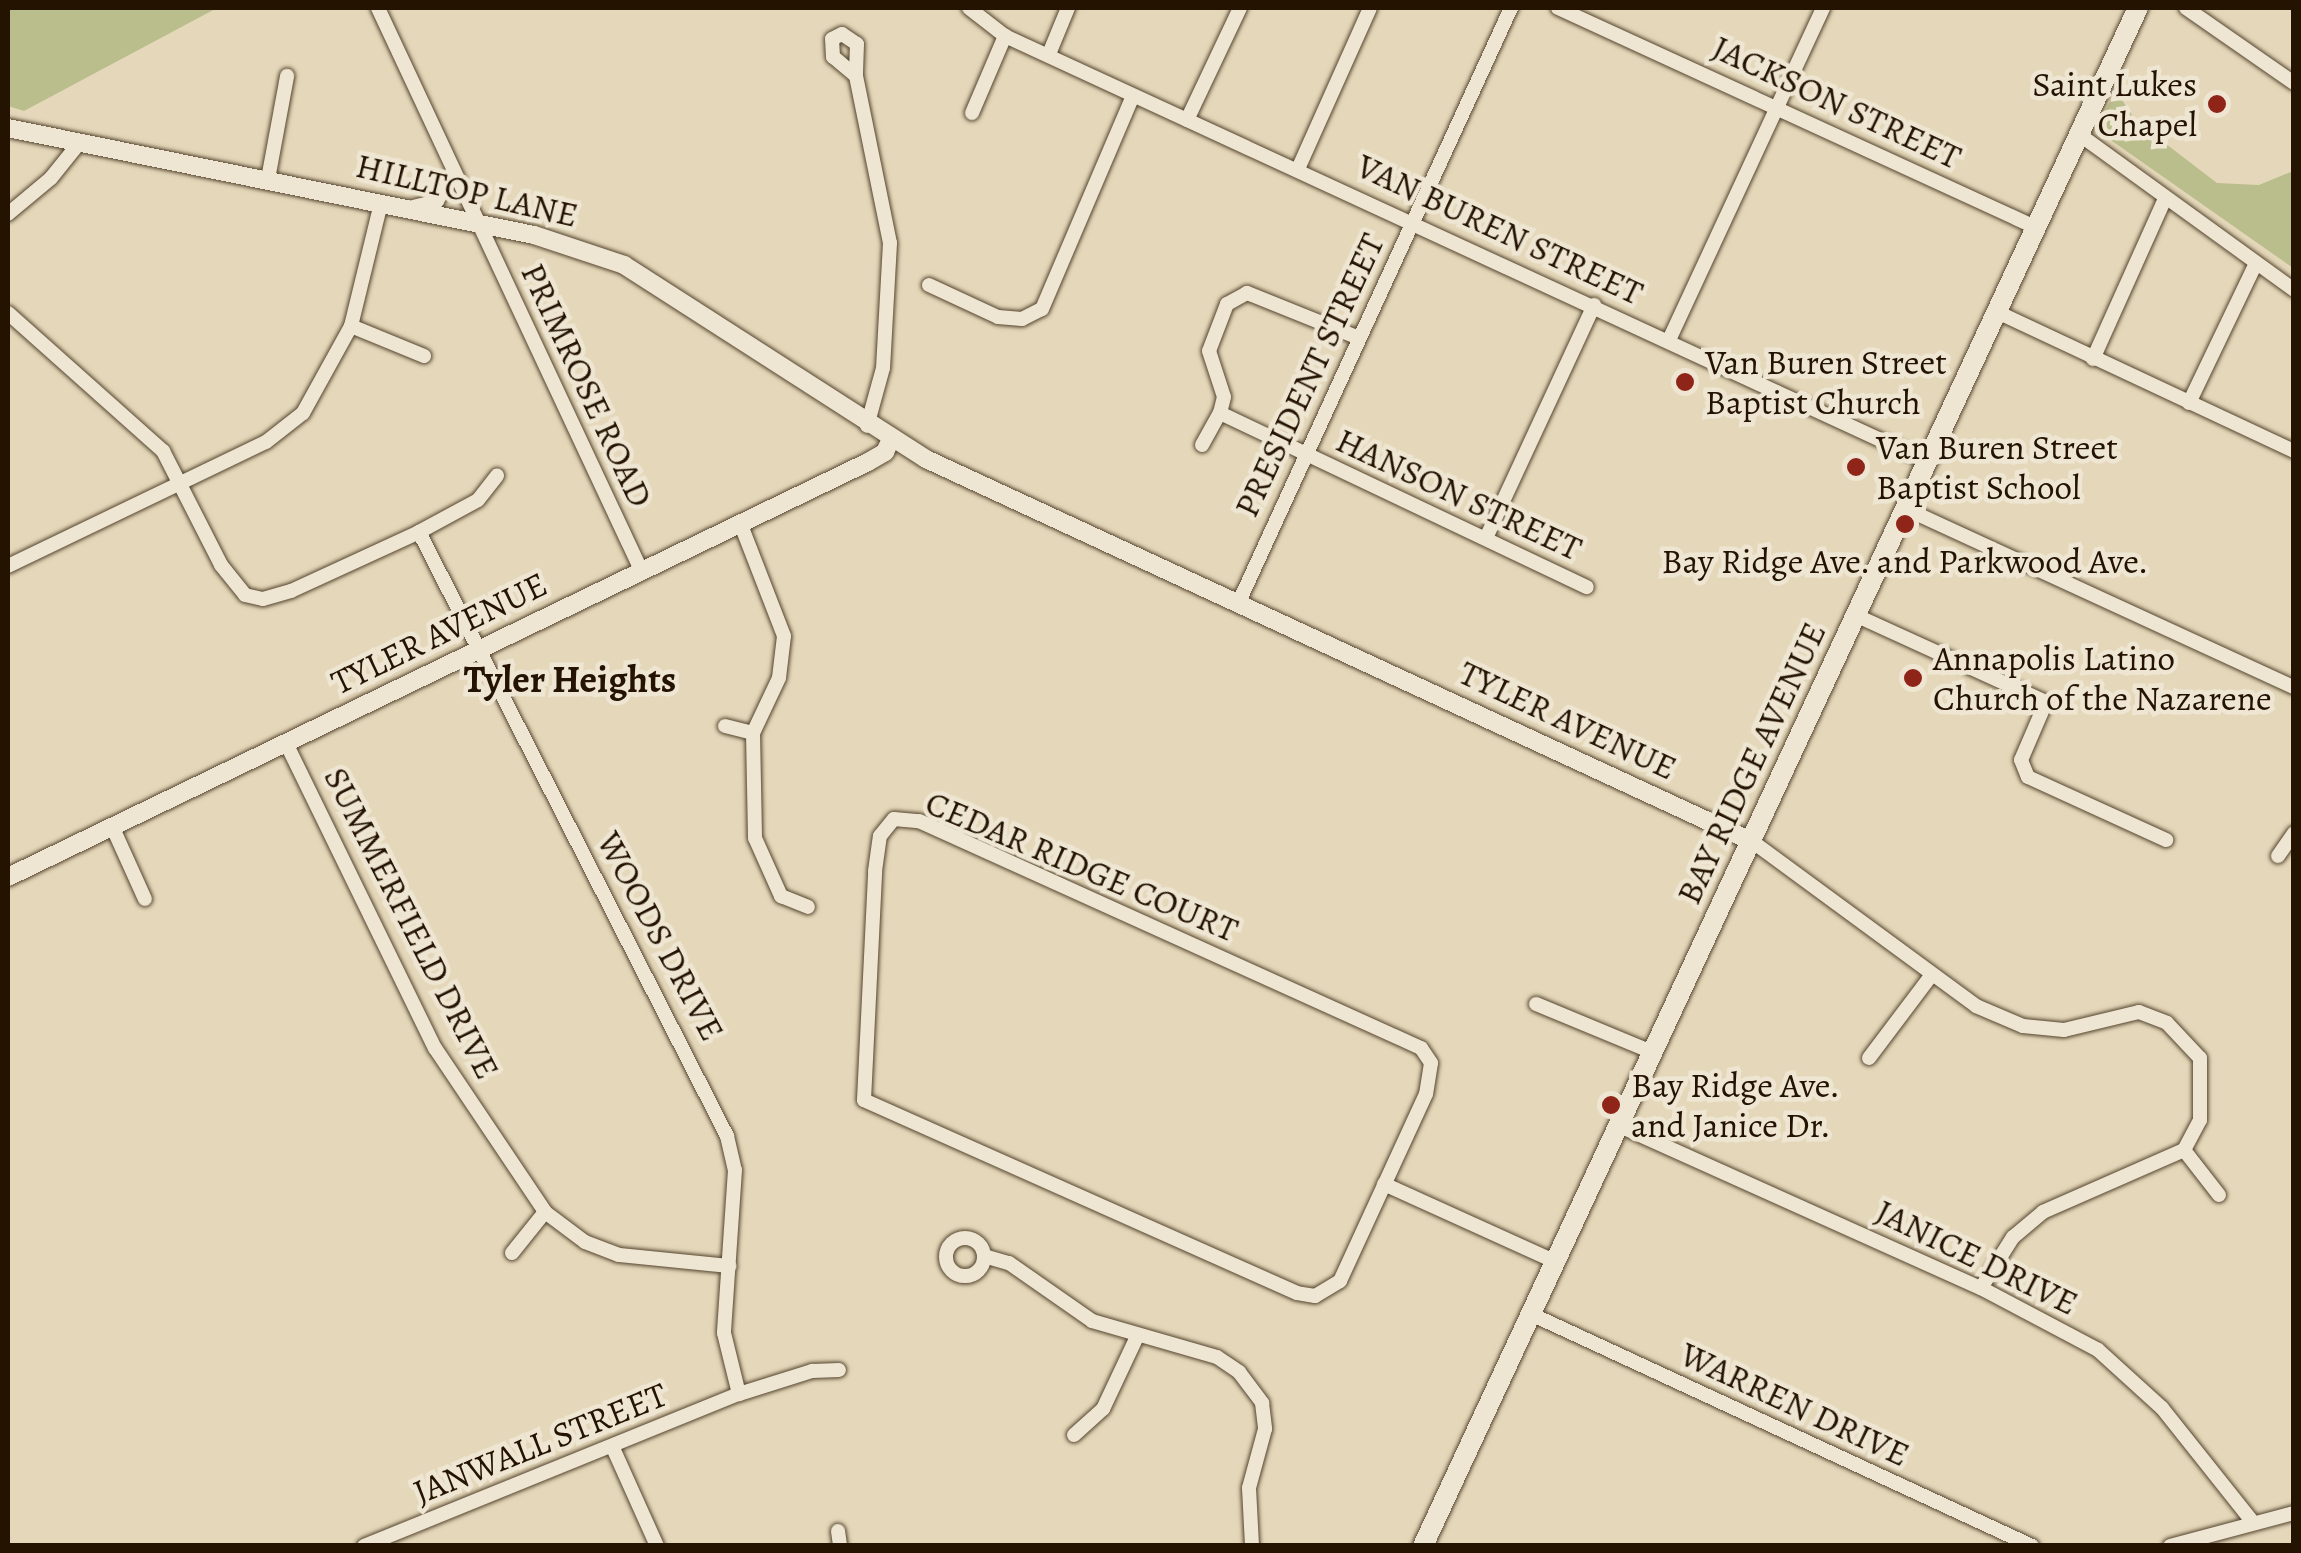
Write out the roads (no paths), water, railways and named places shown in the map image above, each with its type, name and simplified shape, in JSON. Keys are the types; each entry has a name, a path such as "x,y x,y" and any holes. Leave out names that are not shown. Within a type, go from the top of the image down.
{"main road":[{"name":"BAY RIDGE AVENUE","path":"1423,1546 2138,8"}],"street":[{"name":"PRIMROSE ROAD","path":"378,8 641,570"},
{"name":"VAN BUREN STREET","path":"969,8 1005,36 1926,460"},
{"path":"1049,54 1068,8"},
{"path":"1187,120 1240,8"},
{"path":"1298,169 1370,8"},
{"name":"PRESIDENT STREET","path":"1238,604 1511,8"},
{"name":"JACKSON STREET","path":"1558,8 2035,227"},
{"path":"1669,340 1824,8"},
{"path":"2186,8 2294,84"},
{"path":"972,112 1005,36"},
{"path":"268,179 288,76"},
{"path":"856,76 876,156 890,258 884,368 867,426"},
{"path":"929,285 998,317 1022,319 1042,309 1133,96"},
{"name":"HILLTOP LANE","path":"8,128 408,208 573,246 636,271 867,426"},
{"path":"2080,135 2294,290"},
{"path":"8,214 51,178 80,142"},
{"path":"408,208 438,201 453,172"},
{"path":"2093,359 2165,199"},
{"path":"8,566 266,442 303,413 351,326 381,203"},
{"path":"2189,403 2256,262"},
{"path":"1202,445 1220,413 1224,397 1209,351 1227,304 1247,293 1359,338"},
{"path":"1486,538 1594,305"},
{"path":"8,312 140,426 182,482 233,586 263,599 419,532 478,500 497,476"},
{"path":"1996,312 2294,451"},
{"path":"351,326 424,356"},
{"name":"HANSON STREET","path":"1220,413 1587,587"},
{"name":"TYLER AVENUE","path":"867,426 1238,604 1752,842 1846,906 1930,978 2023,1026 2064,1030 2139,1012 2167,1023 2200,1058 2200,1120 2184,1150"},
{"name":"TYLER AVENUE","path":"8,877 641,570 741,526 886,452 891,438"},
{"path":"1904,508 2294,687"},
{"path":"741,526 784,636 778,678 753,733 755,838 781,896 808,907"},
{"name":"WOODS DRIVE","path":"419,532 727,1136 735,1170 724,1333 739,1394"},
{"path":"1855,615 2046,702 2022,760 2028,777 2166,840"},
{"path":"725,726 753,733"},
{"name":"SUMMERFIELD DRIVE","path":"287,744 434,1048 545,1212 586,1242 620,1255 729,1266"},
{"name":"CEDAR RIDGE COURT","path":"894,819 919,820 1421,1048 1431,1063 1426,1094 1384,1184 1340,1281 1315,1296 864,1100 880,836 894,819"},
{"path":"112,826 145,899"},
{"path":"2278,856 2294,833"},
{"path":"1868,1058 1930,978"},
{"path":"1536,1004 1652,1052"},
{"name":"JANICE DRIVE","path":"1620,1126 1981,1288 2098,1350 2162,1408 2252,1520"},
{"path":"1981,1288 2013,1237 2042,1212 2184,1150 2219,1195"},
{"path":"1384,1184 1556,1262"},
{"path":"512,1253 545,1212"},
{"path":"984,1256 1009,1263 1092,1321 1136,1339 1217,1357 1239,1372 1262,1404 1263,1448 1246,1518 1252,1546"},
{"name":"WARREN DRIVE","path":"1532,1315 2032,1546"},
{"path":"1074,1435 1103,1409 1136,1339"},
{"name":"JANWALL STREET","path":"364,1546 739,1394 812,1371 839,1370"},
{"path":"613,1448 657,1546"},
{"path":"2170,1546 2252,1520 2294,1513"}],"place":[{"name":"Saint Lukes Chapel","path":"2217,104"},
{"name":"Van Buren Street Baptist Church","path":"1685,382"},
{"name":"Van Buren Street Baptist School","path":"1856,467"},
{"name":"Bay Ridge Ave. and Parkwood Ave.","path":"1905,524"},
{"name":"Annapolis Latino Church of the Nazarene","path":"1913,678"},
{"name":"Bay Ridge Ave. and Janice Dr.","path":"1611,1105"}],"district":[{"name":"Tyler Heights","path":"570,680"}]}
